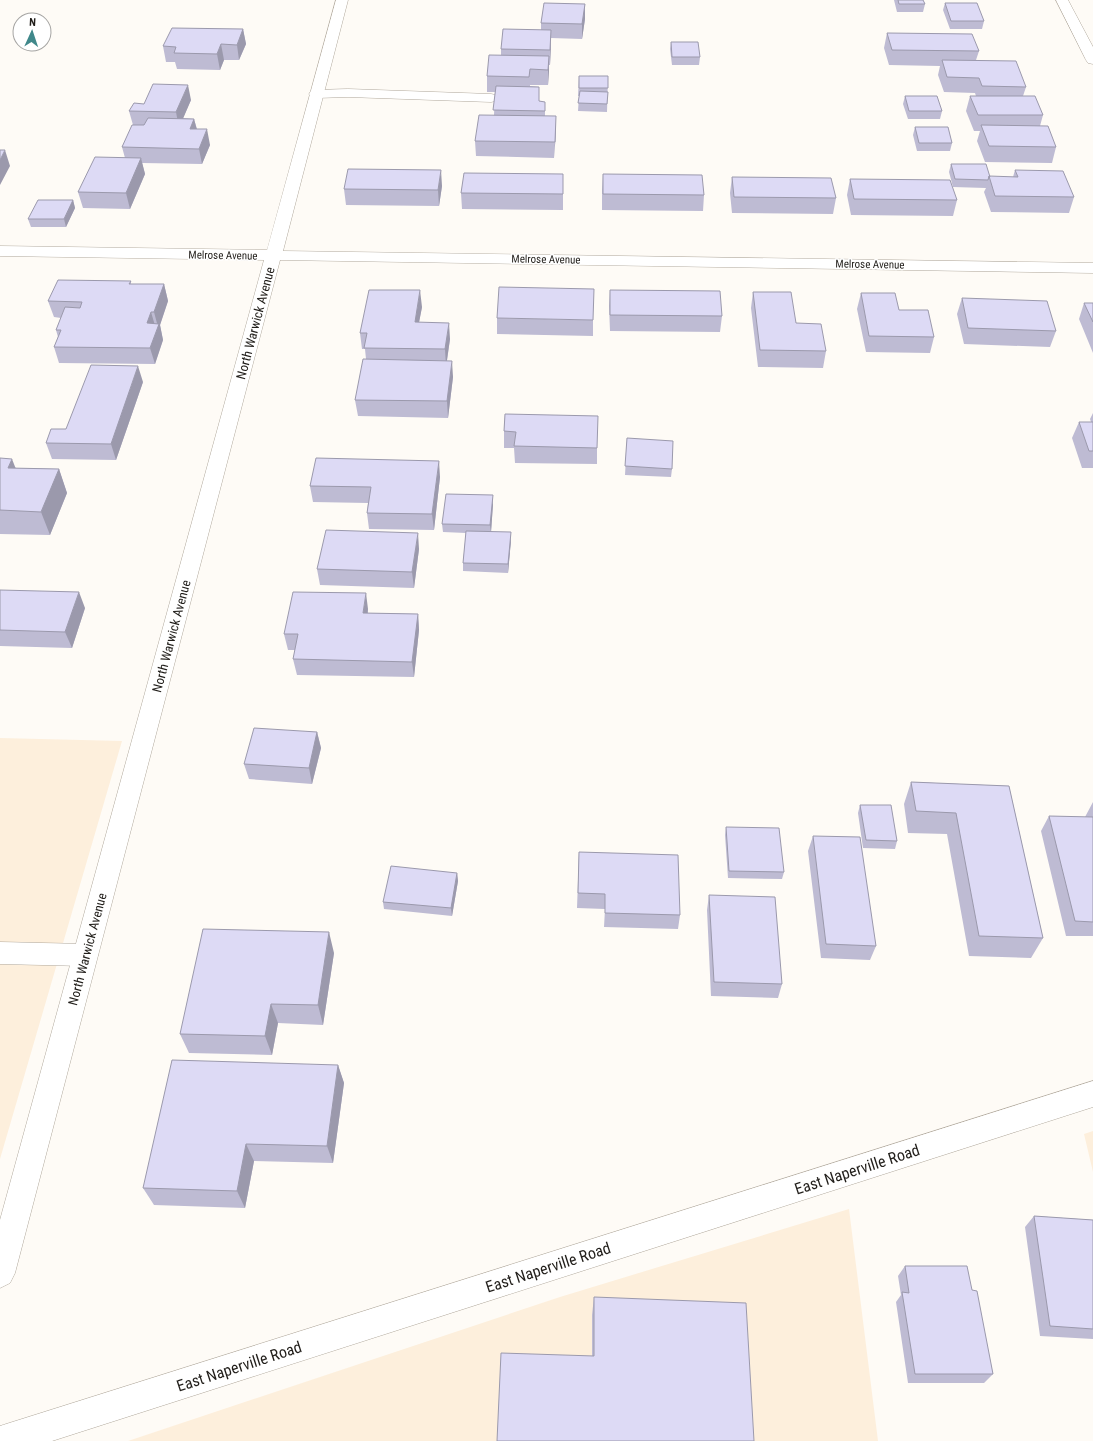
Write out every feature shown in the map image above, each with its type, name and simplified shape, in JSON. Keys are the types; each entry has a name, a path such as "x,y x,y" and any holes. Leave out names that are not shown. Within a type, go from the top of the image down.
{"street":[{"name":"North Warwick Avenue","path":"0,1273 342,0"},
{"path":"1062,0 1093,60"},
{"path":"316,94 348,93 491,98"},
{"name":"Melrose Avenue","path":"0,251 1093,268"},
{"path":"0,953 85,955"},
{"name":"East Naperville Road","path":"3,1441 1093,1094"}],"shaded area":[{"path":"0,738 122,741 0,1159"},
{"path":"1093,1131 1093,1172 1084,1134"},
{"path":"849,1209 878,1441 128,1441 560,1297"}],"building":[{"path":"898,0 923,0 925,4 899,4"},
{"path":"544,3 585,4 582,24 541,23"},
{"path":"945,3 977,3 984,21 951,21"},
{"path":"172,28 243,29 237,45 221,44 217,54 174,53 176,47 163,46"},
{"path":"503,29 551,30 550,50 501,49"},
{"path":"887,33 972,34 979,51 892,50"},
{"path":"671,42 698,42 700,57 672,57"},
{"path":"489,55 549,56 548,70 530,69 529,77 487,76"},
{"path":"942,60 1016,61 1026,87 982,86 979,78 947,77"},
{"path":"579,76 608,76 608,88 579,88"},
{"path":"153,84 188,85 176,112 129,111 134,103 144,104"},
{"path":"496,86 539,87 539,101 545,102 545,111 493,110"},
{"path":"580,91 608,92 607,104 578,103"},
{"path":"905,96 937,96 942,111 909,111"},
{"path":"970,96 1035,96 1043,115 978,115"},
{"path":"479,115 556,116 555,142 475,141"},
{"path":"148,118 194,119 190,129 207,129 199,149 122,147 132,125 144,125"},
{"path":"981,125 1048,126 1056,147 989,146"},
{"path":"915,127 948,127 952,143 919,143"},
{"path":"0,150 5,150 0,160"},
{"path":"95,157 141,158 126,193 78,192"},
{"path":"951,164 986,164 990,177 989,176 988,180 955,179"},
{"path":"348,169 441,170 438,190 344,189"},
{"path":"1015,170 1063,171 1074,197 995,196 989,176 1018,177"},
{"path":"464,173 563,174 563,194 461,193"},
{"path":"603,174 702,175 704,195 603,194"},
{"path":"732,177 831,178 836,198 734,197"},
{"path":"850,179 950,180 957,200 854,199"},
{"path":"38,200 73,200 64,219 28,219"},
{"path":"58,280 131,281 129,284 164,284 154,312 151,312 147,323 159,324 150,348 54,347 61,330 56,330 65,307 80,308 82,302 48,301"},
{"path":"499,287 594,289 593,320 497,318"},
{"path":"369,290 420,290 415,322 449,323 445,349 364,348 367,333 360,333"},
{"path":"610,290 720,291 722,316 610,315"},
{"path":"753,292 791,292 796,323 821,324 826,351 760,350"},
{"path":"861,293 895,293 899,310 928,310 934,337 869,336"},
{"path":"962,298 1047,301 1056,331 968,328"},
{"path":"1084,303 1093,303 1093,322"},
{"path":"363,359 452,361 447,401 355,400"},
{"path":"91,365 138,366 111,444 46,443 51,429 66,429"},
{"path":"505,414 598,416 597,448 514,446 516,432 504,431"},
{"path":"1079,422 1093,422 1093,451 1089,451"},
{"path":"627,438 673,441 672,469 625,466"},
{"path":"0,458 12,459 8,468 59,469 41,512 0,510"},
{"path":"316,458 439,461 432,514 367,513 371,487 310,486"},
{"path":"446,494 493,495 490,525 442,524"},
{"path":"326,530 418,533 412,572 317,569"},
{"path":"466,531 511,532 508,564 463,563"},
{"path":"0,590 79,592 65,632 0,630"},
{"path":"293,592 366,593 363,613 418,614 412,662 293,659 298,634 284,634"},
{"path":"254,728 317,732 309,768 244,764"},
{"path":"911,782 1009,786 1043,938 979,936 956,813 916,811"},
{"path":"860,805 891,805 897,841 866,840"},
{"path":"1049,816 1093,817 1093,922 1075,921"},
{"path":"726,827 779,828 784,872 729,871"},
{"path":"813,836 860,837 876,946 826,944"},
{"path":"579,852 678,855 680,915 605,913 605,894 578,893"},
{"path":"391,866 457,873 451,908 383,902"},
{"path":"709,895 775,897 782,984 714,982"},
{"path":"203,929 329,932 318,1005 271,1004 265,1036 180,1034"},
{"path":"172,1060 338,1065 327,1146 246,1144 237,1191 143,1188"},
{"path":"1034,1216 1093,1220 1093,1329 1050,1326"},
{"path":"905,1266 967,1266 972,1290 977,1291 993,1374 915,1374 902,1292 909,1293"},
{"path":"594,1297 746,1303 754,1441 497,1441 501,1353 594,1356"}]}
